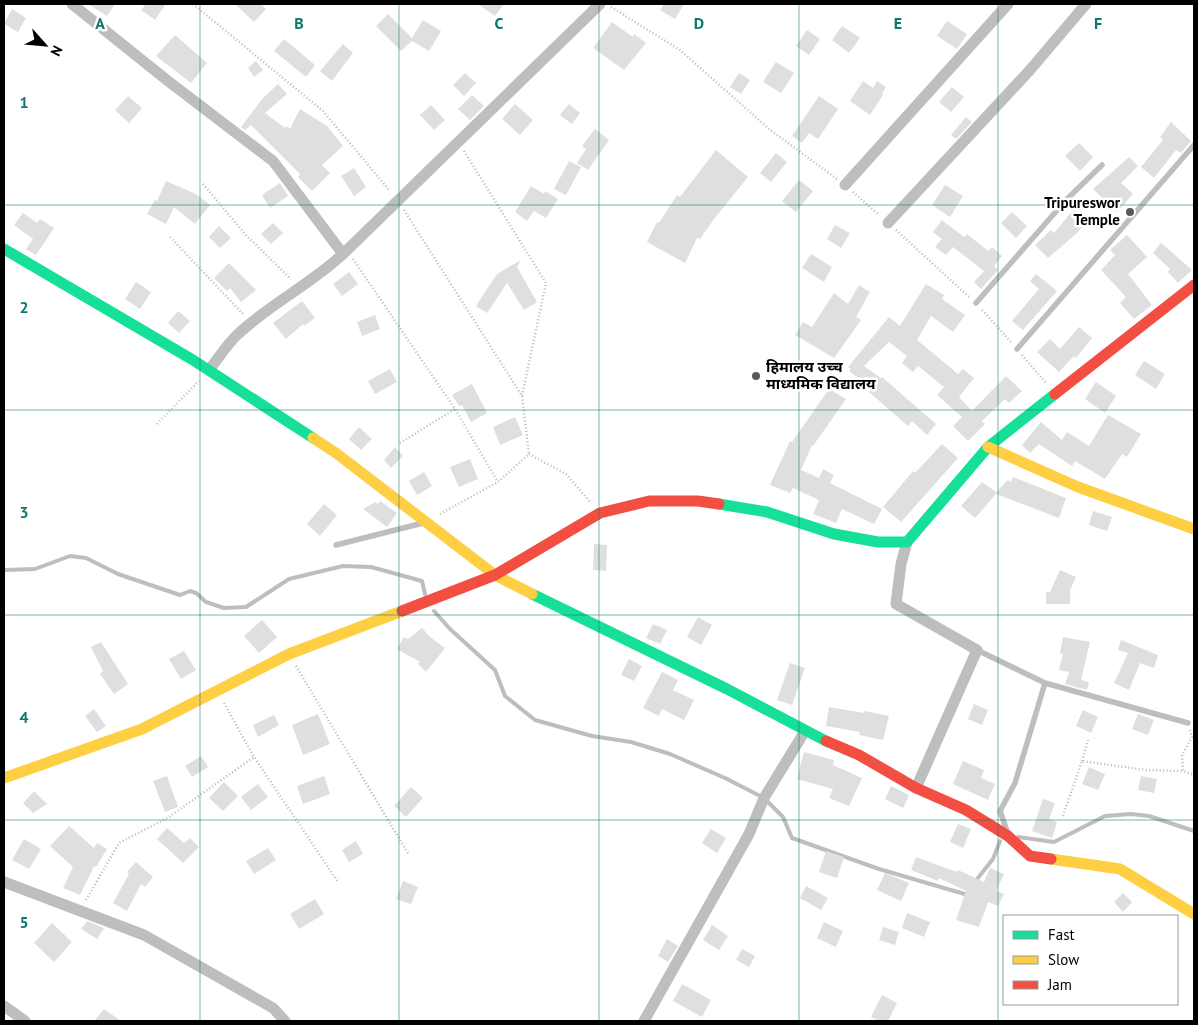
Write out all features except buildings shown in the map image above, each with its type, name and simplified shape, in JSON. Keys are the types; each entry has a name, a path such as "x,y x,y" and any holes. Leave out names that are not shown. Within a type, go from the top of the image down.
{"street":[{"path":"72,4 168,81 273,160 345,252"},
{"path":"208,370 237,334 299,287 322,273 345,252 600,4"},
{"path":"845,186 1008,4"},
{"path":"888,223 1030,70 1086,4"},
{"path":"4,249 208,370 336,453 495,575 621,639 727,689 805,731 859,755 916,788 966,810 1008,836 1030,856 1120,869 1194,914"},
{"path":"916,788 977,650 896,604 901,564 907,542 988,447 1194,285"},
{"path":"988,447 1078,487 1194,529"},
{"path":"4,778 142,729 288,654 495,575 600,513 649,501 698,501 767,512 834,534 878,542 907,542"},
{"path":"644,1021 749,834 764,798 805,731"},
{"path":"4,882 144,935 273,1008 285,1021"},
{"path":"5,1009 24,1021"}],"lane":[{"path":"1017,349 1194,145"},
{"path":"976,304 1066,200 1102,165"},
{"path":"336,545 427,522"},
{"path":"977,650 1045,682 1188,723"},
{"path":"1008,836 1000,810 1015,783 1045,682"}],"path":[{"path":"193,4 323,111 398,202 522,396"},
{"path":"459,143 546,283 522,396 529,454"},
{"path":"204,184 246,234 299,287"},
{"path":"170,237 252,324"},
{"path":"345,252 455,410 498,482"},
{"path":"157,424 208,370"},
{"path":"400,443 455,410"},
{"path":"427,522 498,482 529,454"},
{"path":"529,454 566,474 600,513"},
{"path":"288,654 409,855"},
{"path":"217,691 254,757 338,882"},
{"path":"1183,771 1182,755 1192,737 1188,723"},
{"path":"1063,816 1088,740"},
{"path":"80,910 119,843 169,817 254,757"},
{"path":"1082,761 1146,770 1183,771 1194,775"}],"waterway":[{"path":"4,570 35,569 70,556 86,558 118,574 180,595 190,591 196,593 206,602 224,608 246,607 289,579 343,566 371,567 422,581 425,594"},
{"path":"434,611 450,629 495,670 505,696 535,720 592,736 631,742 670,754 725,778 764,798 783,817 792,838 879,869 968,895"},
{"path":"1018,837 1054,842 1105,816 1131,814 1149,816 1194,831"},
{"path":"974,883 993,859 1000,841"}],"traffic: fast":[{"path":"4,249 193,360 313,438"},
{"path":"719,504 767,512 834,534 878,542 907,542 988,447 1055,394"},
{"path":"532,594 727,689 826,741"}],"traffic: slow":[{"path":"313,438 336,453 495,575 532,594"},
{"path":"988,447 1078,487 1194,529"},
{"path":"4,778 142,729 289,654 402,611"},
{"path":"1051,859 1120,869 1194,914"}],"traffic: jam":[{"path":"1055,394 1194,285"},
{"path":"402,611 495,575 600,513 649,501 698,501 719,504"},
{"path":"826,741 859,755 916,788 966,810 1008,836 1030,856 1051,859"}],"place":[{"name":"Tripureswor Temple","path":"1130,212"},
{"name":"हिमालय उच्च माध्यमिक विद्यालय","path":"756,376"}]}
